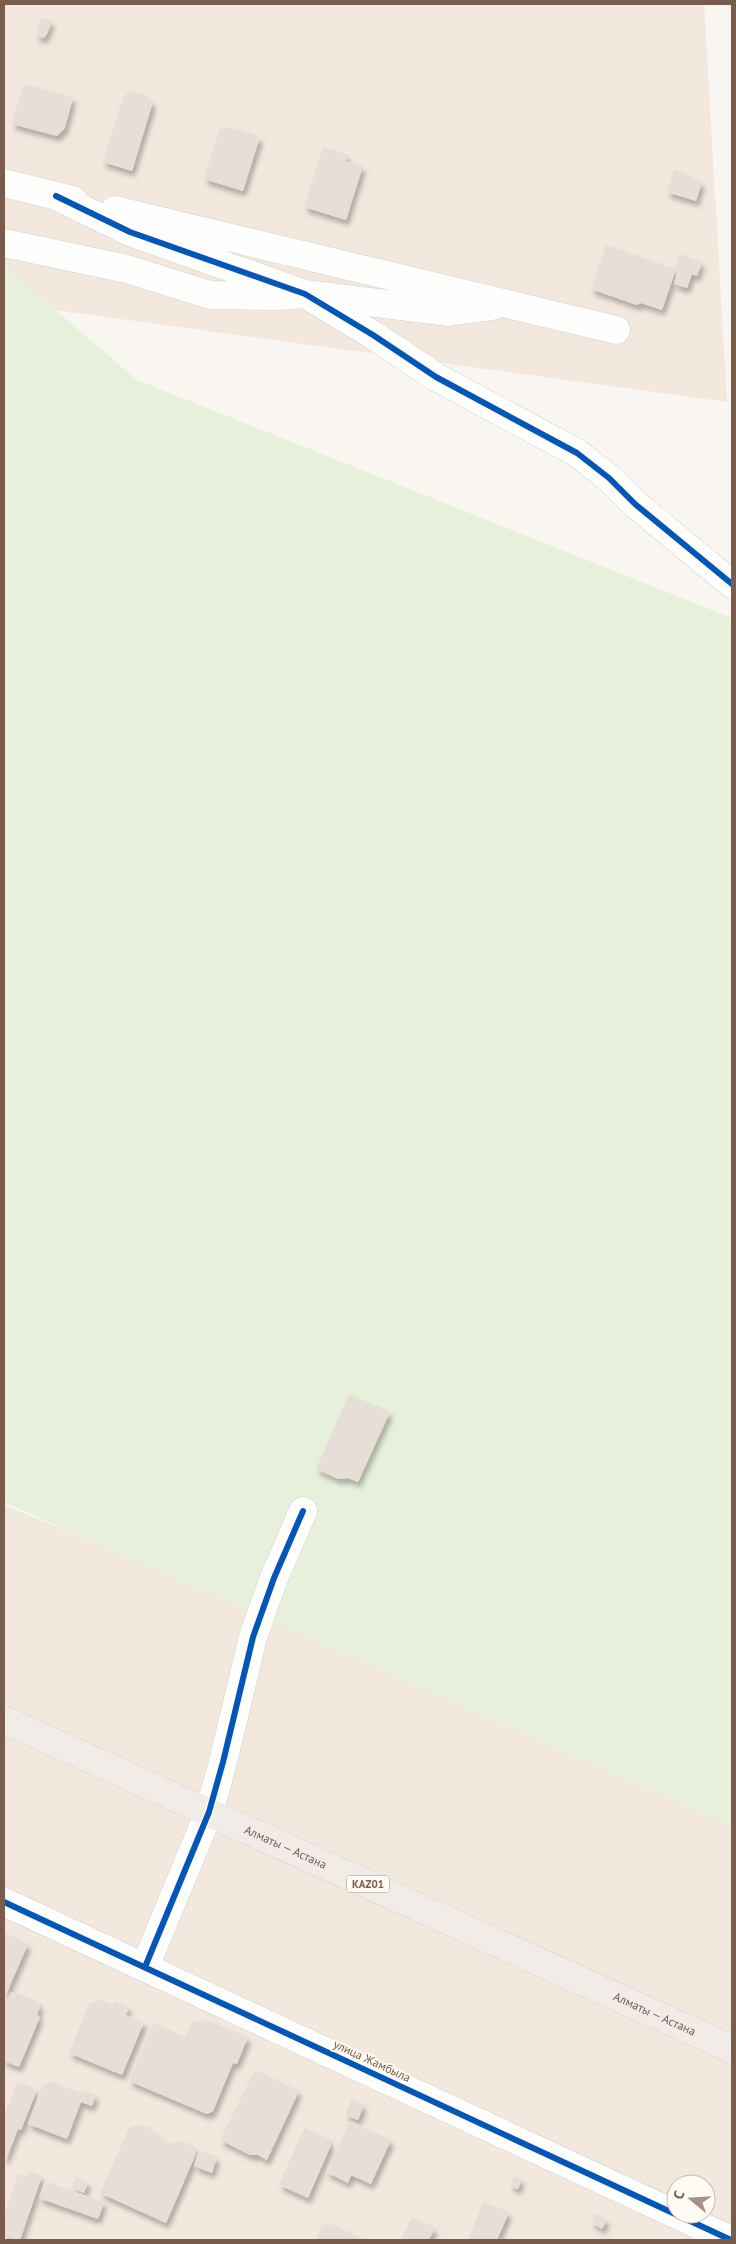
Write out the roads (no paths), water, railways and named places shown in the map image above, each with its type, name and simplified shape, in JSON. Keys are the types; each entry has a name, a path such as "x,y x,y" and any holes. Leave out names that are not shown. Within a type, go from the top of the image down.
{"highway":[{"name":"Алматы — Астана","path":"4,1720 732,2048"}],"street":[{"path":"4,184 616,330"},
{"path":"56,196 130,232 305,294 373,335 436,377 577,453 609,478 635,504 732,584"},
{"path":"4,243 127,269 210,295 278,296 305,294 449,312 506,303"},
{"path":"145,1967 208,1812 223,1762 253,1637 274,1578 304,1511"},
{"name":"улица Жамбыла","path":"4,1902 731,2240"}]}
